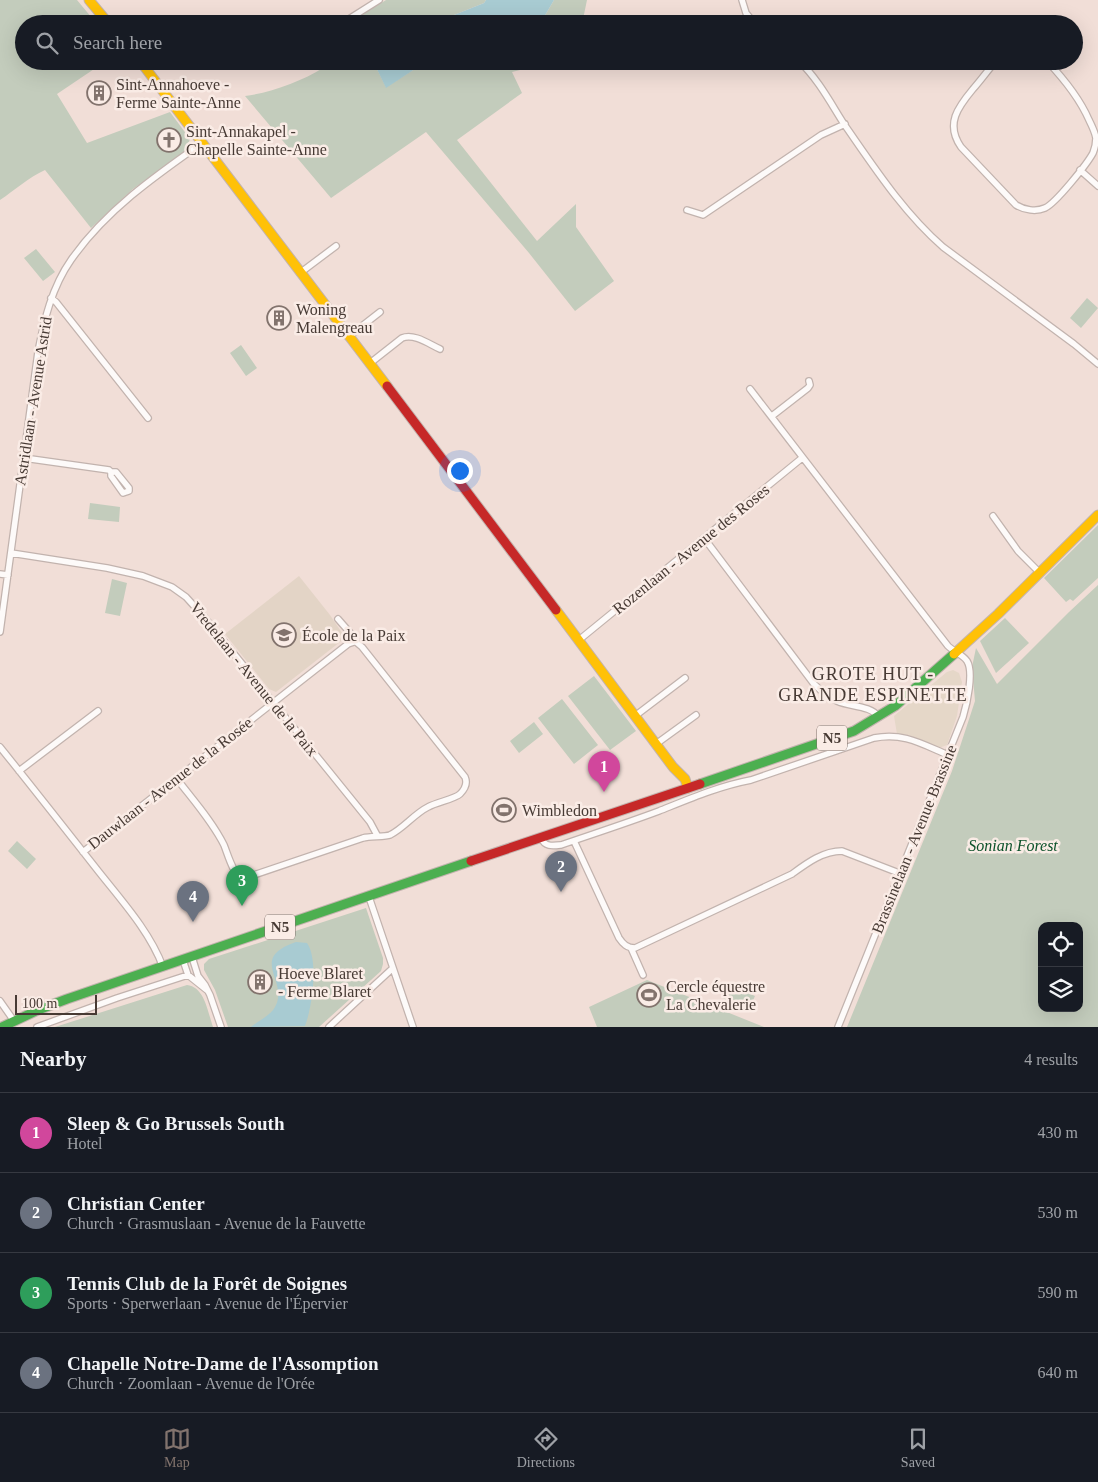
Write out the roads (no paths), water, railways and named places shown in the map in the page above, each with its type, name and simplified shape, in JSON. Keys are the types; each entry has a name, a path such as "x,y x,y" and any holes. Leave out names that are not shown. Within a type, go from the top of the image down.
{"main road":[{"path":"89,0 102,15"},
{"path":"147,70 579,640 673,767 684,789"},
{"name":"N5","path":"2,1027 67,999 854,731 895,706 956,652 1098,515"}],"street":[{"path":"355,15 379,0"},
{"path":"742,0 748,15"},
{"path":"807,70 817,81 899,202 925,231 943,247 1074,344 1098,364"},
{"path":"989,70 956,113 955,137 961,147 1016,205 1028,210 1044,208 1049,205 1080,170 1095,147 1095,133 1077,96 1054,70"},
{"path":"687,210 703,216 821,135 845,124"},
{"name":"Astridlaan - Avenue Astrid","path":"0,632 39,346 51,298 71,260 93,234 137,191 202,143"},
{"path":"1080,170 1098,186"},
{"path":"300,273 336,246"},
{"path":"51,298 62,309 148,418"},
{"path":"348,337 380,312"},
{"path":"369,364 402,338 408,336 440,349"},
{"path":"772,416 808,388 810,385 809,381"},
{"name":"Brassinelaan - Avenue Brassine","path":"750,389 948,646 966,661 968,667 968,701 963,717 838,1027"},
{"path":"24,458 104,469 112,472"},
{"name":"Rozenlaan - Avenue des Roses","path":"579,640 802,458"},
{"path":"994,516 1018,551 1040,573"},
{"path":"704,538 814,684 836,701 873,711 879,717"},
{"name":"Vredelaan - Avenue de la Paix","path":"11,553 107,568 143,576 172,587 186,598 205,618 370,822 377,835"},
{"path":"0,574 8,575"},
{"path":"176,779 214,827 230,858 236,875 242,879 363,838 377,835 387,836 420,811 440,801 461,794 467,781 362,647 354,642 352,635 338,619"},
{"name":"Dauwlaan - Avenue de la Rosée","path":"83,852 273,702 348,644 354,642"},
{"path":"635,716 685,678"},
{"path":"20,771 98,711"},
{"path":"656,744 696,715"},
{"path":"541,838 544,843 553,846 561,845 658,811 696,795 751,780 874,738 888,735 904,737 948,755"},
{"path":"0,746 144,932 163,967"},
{"path":"574,840 619,938 624,945 631,948 635,948 792,874 808,862 833,851 842,851 899,873"},
{"path":"369,897 413,1027"},
{"path":"631,948 643,975"},
{"path":"188,958 188,975"},
{"path":"188,958 205,984 221,1027"},
{"path":"329,1027 393,968"},
{"path":"188,975 208,991"},
{"path":"37,1027 188,975"},
{"path":"0,1001 14,1021"}],"water":[{"path":"486,0 554,0 545,15 454,15 484,3"},
{"path":"377,70 413,70 386,88"},
{"path":"296,942 307,943 313,961 312,996 305,1026 251,1027 267,1016 275,1007 278,988 272,963 274,956 282,949"}],"place":[{"name":"Sint-Annahoeve - Ferme Sainte-Anne","path":"99,93"},
{"name":"Sint-Annakapel - Chapelle Sainte-Anne","path":"169,140"},
{"name":"Woning Malengreau","path":"279,318"},
{"name":"École de la Paix","path":"284,635"},
{"name":"Sleep & Go Brussels South","path":"604,792"},
{"name":"Wimbledon","path":"504,810"},
{"name":"Christian Center","path":"561,892"},
{"name":"Tennis Club de la Forêt de Soignes","path":"242,906"},
{"name":"Chapelle Notre-Dame de l'Assomption","path":"193,922"},
{"name":"Hoeve Blaret - Ferme Blaret","path":"260,982"},
{"name":"Cercle équestre La Chevalerie","path":"649,995"}],"district":[{"name":"GROTE HUT - GRANDE ESPINETTE","path":"873,684"}],"park label":[{"name":"Sonian Forest","path":"1013,845"}]}
